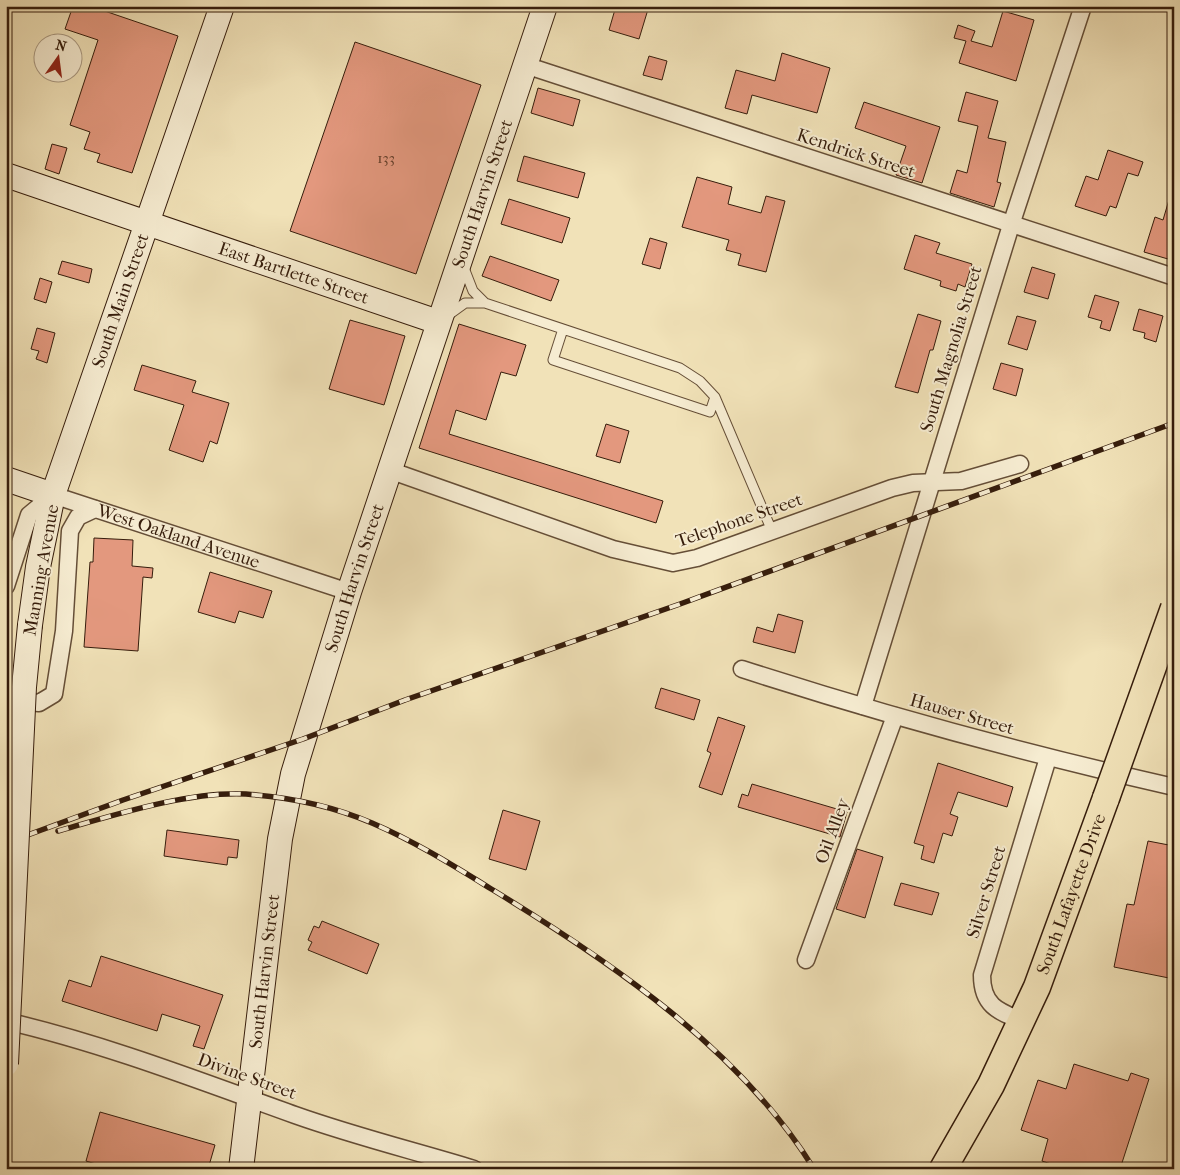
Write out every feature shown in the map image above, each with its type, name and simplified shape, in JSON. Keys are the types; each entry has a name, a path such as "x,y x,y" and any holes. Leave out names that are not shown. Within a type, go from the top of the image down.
{"main road":[{"name":"South Lafayette Drive","path":"943,1169 991,1085 1022,1020 1056,938 1174,608"}],"street":[{"name":"South Main Street","path":"54,495 222,6"},
{"name":"South Harvin Street","path":"241,1169 280,839 303,739 389,470 545,6"},
{"name":"South Magnolia Street","path":"863,706 1011,225 1083,6"},
{"name":"Kendrick Street","path":"525,64 1174,278"},
{"name":"East Bartlette Street","path":"6,175 438,322"},
{"name":"Telephone Street","path":"389,470 613,549 673,563 697,558 892,488 913,483 961,481 1020,464"},
{"name":"West Oakland Avenue","path":"6,479 349,592"},
{"path":"6,586 29,515 54,495"},
{"name":"Manning Avenue","path":"6,1064 24,687 38,566 54,495"},
{"path":"6,700 39,703 54,694 64,631 70,531 78,517 95,509"},
{"name":"Hauser Street","path":"742,669 895,716 1048,758 1174,787"},
{"name":"Oil Alley","path":"806,960 895,716"},
{"name":"Silver Street","path":"1022,1020 996,1009 988,1003 982,986 982,975 1048,758"},
{"name":"Divine Street","path":"6,1021 55,1033 196,1078 297,1116 474,1169"}],"lane":[{"path":"460,257 468,283 485,303"},
{"path":"438,322 465,304 485,303 680,368 700,381 715,396 772,530"},
{"path":"563,329 553,360 710,412 715,396"}],"building":[{"path":"73,6 90,6 178,36 132,173 97,162 100,154 84,149 90,132 70,125 98,40 82,35 82,32 65,29"},
{"path":"616,6 649,6 639,39 609,30"},
{"path":"1003,11 1034,20 1016,81 959,63 966,41 954,38 958,25 975,31 971,41 992,47"},
{"path":"355,42 481,85 416,274 290,231"},
{"path":"782,53 830,68 817,113 752,95 747,114 725,108 736,70 775,81"},
{"path":"649,56 667,61 662,80 643,75"},
{"path":"538,88 580,100 573,126 531,113"},
{"path":"966,92 998,101 988,138 1006,142 997,182 1001,183 994,207 950,193 957,170 967,173 978,126 958,121"},
{"path":"864,102 940,127 922,183 896,175 906,146 855,128"},
{"path":"52,144 67,148 59,174 45,169"},
{"path":"1108,150 1143,162 1138,176 1128,173 1116,208 1110,206 1106,216 1075,206 1086,176 1098,180"},
{"path":"524,156 585,173 578,198 517,181"},
{"path":"697,177 732,187 728,204 761,213 766,196 785,201 766,272 738,265 741,254 726,250 729,240 682,227"},
{"path":"1171,193 1174,194 1174,244 1168,259 1144,252 1155,217 1163,220"},
{"path":"509,199 570,218 562,243 501,224"},
{"path":"915,235 940,243 936,253 972,264 965,287 958,284 956,291 940,286 941,281 904,269"},
{"path":"650,238 667,243 660,269 642,264"},
{"path":"490,256 559,280 551,301 482,276"},
{"path":"62,261 92,269 89,283 58,274"},
{"path":"1032,267 1055,274 1048,299 1024,292"},
{"path":"40,278 52,282 46,303 34,299"},
{"path":"1095,295 1119,302 1110,331 1100,328 1102,321 1088,317"},
{"path":"1139,309 1163,316 1156,342 1144,338 1145,333 1133,330"},
{"path":"918,314 941,321 933,350 930,350 918,393 895,387"},
{"path":"1017,316 1036,321 1027,350 1008,344"},
{"path":"350,320 405,336 384,405 329,389"},
{"path":"459,324 526,345 516,376 501,372 486,420 456,410 449,434 663,501 656,523 419,448"},
{"path":"37,328 55,333 47,363 36,359 39,351 31,349"},
{"path":"1001,363 1023,369 1016,396 993,389"},
{"path":"142,365 196,381 192,392 229,403 217,444 210,441 203,462 169,450 184,405 134,390"},
{"path":"606,424 629,431 620,463 596,456"},
{"path":"94,538 133,540 132,566 153,568 152,578 143,577 138,651 84,647 90,562 93,562"},
{"path":"210,572 272,591 263,618 239,611 235,623 198,612"},
{"path":"778,614 803,621 795,653 753,642 757,627 773,632"},
{"path":"661,688 700,700 694,720 655,708"},
{"path":"718,717 745,726 722,795 699,787 711,753 707,751"},
{"path":"938,763 1013,787 1007,807 958,792 950,814 958,817 952,836 943,833 934,863 921,859 924,846 914,843"},
{"path":"752,784 847,812 840,837 738,807 742,794 748,796"},
{"path":"503,810 540,821 526,870 489,859"},
{"path":"167,830 239,840 237,858 228,857 227,865 164,856"},
{"path":"1148,841 1174,846 1174,979 1114,967 1127,904 1134,905"},
{"path":"857,849 883,857 865,918 836,909"},
{"path":"901,883 939,893 932,915 894,905"},
{"path":"322,921 379,944 367,974 308,950 312,942 308,940 314,926 319,928"},
{"path":"101,956 223,995 204,1049 193,1046 200,1026 162,1014 157,1031 62,1001 69,980 91,987"},
{"path":"1074,1064 1128,1081 1131,1073 1149,1079 1120,1169 1066,1169 1042,1161 1048,1139 1021,1130 1038,1080 1066,1089"},
{"path":"100,1112 215,1145 208,1169 198,1166 197,1169 112,1169 86,1161"}],"railway":[{"path":"6,843 680,604 1174,423"},
{"path":"58,831 152,805 200,796 224,794 246,794 294,800 326,807 372,823 434,854 464,872 583,947 627,978 711,1047 749,1085 784,1126 814,1169"}]}
